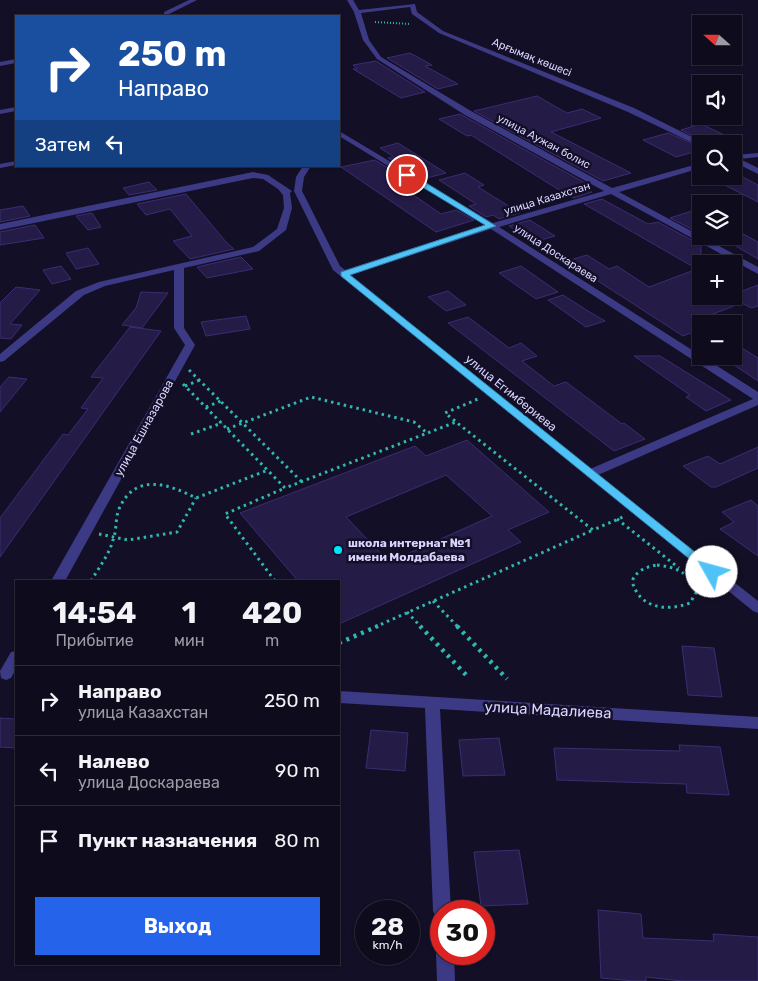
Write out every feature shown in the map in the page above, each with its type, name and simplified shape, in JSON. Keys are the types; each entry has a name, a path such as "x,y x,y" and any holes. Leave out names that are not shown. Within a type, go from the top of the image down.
{"street":[{"path":"167,15 166,13 172,9 194,0"},
{"name":"улица Аужан болис","path":"350,0 357,12 366,40 379,58 468,113 758,271"},
{"name":"Арғымақ көшесі","path":"357,12 413,5 414,13 440,32 631,110 692,139"},
{"path":"0,64 15,61"},
{"path":"0,112 15,109"},
{"name":"улица Доскараева","path":"340,134 492,226 758,399"},
{"path":"742,157 758,155"},
{"path":"742,162 758,170"},
{"path":"0,166 15,163"},
{"name":"улица Егимбериева","path":"306,167 300,177 298,191 336,268 589,474 758,608"},
{"name":"улица Казахстан","path":"344,274 492,226 692,168"},
{"path":"0,227 253,175 265,177 303,200"},
{"path":"0,360 80,293 102,284 256,249 281,230 288,208 287,194 282,188"},
{"name":"улица Ешназарова","path":"59,580 190,344 179,328 179,267"},
{"path":"589,474 758,399"},
{"path":"7,674 15,658"},
{"name":"улица Мадалиева","path":"340,697 758,723"},
{"path":"432,703 441,900"},
{"path":"445,965 446,981"}],"path":[{"path":"362,25 383,22 414,24 440,32"},
{"path":"189,369 302,482"},
{"path":"185,386 200,380"},
{"path":"181,382 285,488"},
{"path":"227,428 311,397 414,422 427,433"},
{"path":"479,398 445,413 593,530"},
{"path":"206,406 221,401"},
{"path":"274,580 226,514 285,488 456,422"},
{"path":"191,434 222,423"},
{"path":"96,533 113,540 142,539 177,532 196,498 268,470"},
{"path":"92,580 113,540 120,508 137,488 157,482 196,498"},
{"path":"340,643 626,516"},
{"path":"617,519 685,572 695,584 697,591 695,598 683,607 663,608 653,606 637,595 632,581 635,575 648,566 667,566 685,572"},
{"path":"433,601 507,679"},
{"path":"407,612 468,677"}],"building":[{"path":"410,53 432,65 425,66 458,84 438,89 387,58"},
{"path":"376,61 425,92 401,98 353,69 357,69 353,65"},
{"path":"537,96 567,113 582,109 601,118 551,132 631,173 603,181 474,111"},
{"path":"460,114 589,185 582,187 592,192 574,198 471,135 467,136 439,119"},
{"path":"703,125 724,135 692,136 681,130"},
{"path":"668,133 692,143 692,153 676,157 643,140"},
{"path":"398,143 446,173 423,179 388,158 394,157 380,148"},
{"path":"375,160 411,182 399,185 441,214 456,210 474,220 436,232 341,167"},
{"path":"465,173 484,185 478,187 520,213 499,219 493,215 486,217 469,206 476,204 439,180"},
{"path":"742,177 758,185 758,202 725,185 742,185"},
{"path":"149,182 157,190 129,195 123,188"},
{"path":"186,194 234,249 190,259 173,241 192,236 170,209 146,215 137,204"},
{"path":"602,199 648,224 658,222 692,240 692,245 701,245 701,255 692,255 692,266 584,204"},
{"path":"23,206 30,216 0,222 0,210"},
{"path":"692,211 692,229 670,218"},
{"path":"92,213 101,227 88,230 76,216"},
{"path":"530,220 555,236 534,242 509,226"},
{"path":"35,225 44,238 0,245 0,232"},
{"path":"742,233 758,242 758,259 734,245 742,245"},
{"path":"88,248 99,264 76,269 66,253"},
{"path":"587,255 609,269 617,266 649,287 692,271 692,305 737,305 710,315 692,315 692,332 683,336 567,261"},
{"path":"241,257 253,269 207,278 197,267"},
{"path":"61,266 71,279 52,284 43,270"},
{"path":"521,266 558,292 536,299 499,273"},
{"path":"758,285 758,306 751,308 742,303 742,291"},
{"path":"16,287 40,290 10,324 22,325 11,339 0,338 0,303"},
{"path":"448,291 466,305 446,311 428,297"},
{"path":"141,292 168,293 142,328 122,325 136,308"},
{"path":"563,295 605,321 586,327 548,300"},
{"path":"246,316 250,329 206,336 201,322"},
{"path":"468,317 509,348 521,343 537,356 522,361 554,386 566,382 645,439 614,451 448,323"},
{"path":"130,327 161,331 0,557 0,518 63,434 68,435 88,409 81,408 103,378 91,377"},
{"path":"742,348 758,358 758,381 734,365 742,365"},
{"path":"634,356 660,356 731,400 706,411 686,397 690,395"},
{"path":"9,377 27,379 0,412 0,387"},
{"path":"467,440 549,512 508,530 521,542 340,624 340,580 297,580 240,513 415,446 426,456","holes":["446,475 492,516 389,562 346,517"]},
{"path":"758,447 758,468 716,487 711,487 683,466 708,456 720,464"},
{"path":"751,500 758,506 758,556 720,529 734,522 722,512"},
{"path":"682,646 714,648 722,697 688,695"},
{"path":"0,718 15,719 15,748 0,747"},
{"path":"371,730 408,733 405,771 366,768"},
{"path":"499,738 505,775 463,776 459,740"},
{"path":"679,745 720,747 729,795 687,793 686,784 557,780 554,748 680,751"},
{"path":"519,850 528,904 495,905 495,900 480,900 474,852"},
{"path":"598,910 641,914 643,938 714,941 713,934 758,937 758,981 682,981 646,977 646,981 634,981 601,978"}],"place":[{"name":"школа интернат №1 имени Молдабаева","path":"338,550"}],"route":[{"path":"407,175 492,226 344,274 712,572"}]}
